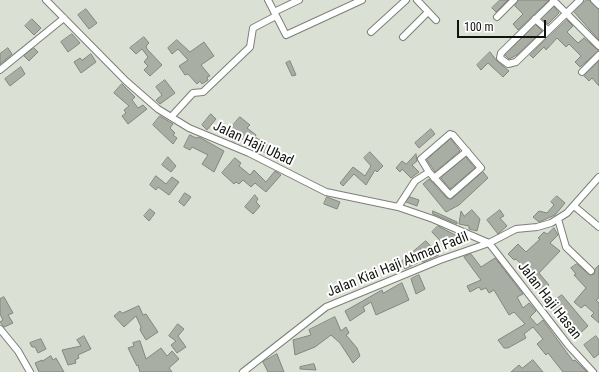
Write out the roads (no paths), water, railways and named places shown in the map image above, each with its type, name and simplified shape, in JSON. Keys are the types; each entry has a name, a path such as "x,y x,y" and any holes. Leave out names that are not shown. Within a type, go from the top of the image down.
{"street":[{"name":"Jalan Haji Ubad","path":"46,0 126,81 158,109 190,128 250,153 326,192 398,208 433,219 489,243"},
{"path":"268,0 286,35 361,0"},
{"path":"171,117 193,93 203,92 250,46 253,28 299,0"},
{"path":"372,32 406,0"},
{"path":"418,0 436,20"},
{"path":"497,17 514,0"},
{"path":"580,0 566,13 548,30 516,62 508,64 500,58 501,53 554,0 566,13 599,46"},
{"path":"594,0 599,6"},
{"path":"403,37 428,12"},
{"path":"0,70 64,18"},
{"path":"535,19 548,30"},
{"path":"582,72 599,55"},
{"path":"450,134 453,135 481,169 452,195 448,194 429,172 422,159 450,134"},
{"path":"434,178 467,151"},
{"path":"398,208 416,181 429,172"},
{"name":"Jalan Kiai Haji Ahmad Fadil","path":"243,372 326,307 440,260 489,243 516,229 537,227 551,223 574,206 599,177"},
{"path":"574,206 599,227"},
{"path":"558,218 566,247 591,271"},
{"name":"Jalan Haji Hasan","path":"489,243 564,340 593,372"},
{"path":"0,329 18,351 30,372"}]}
